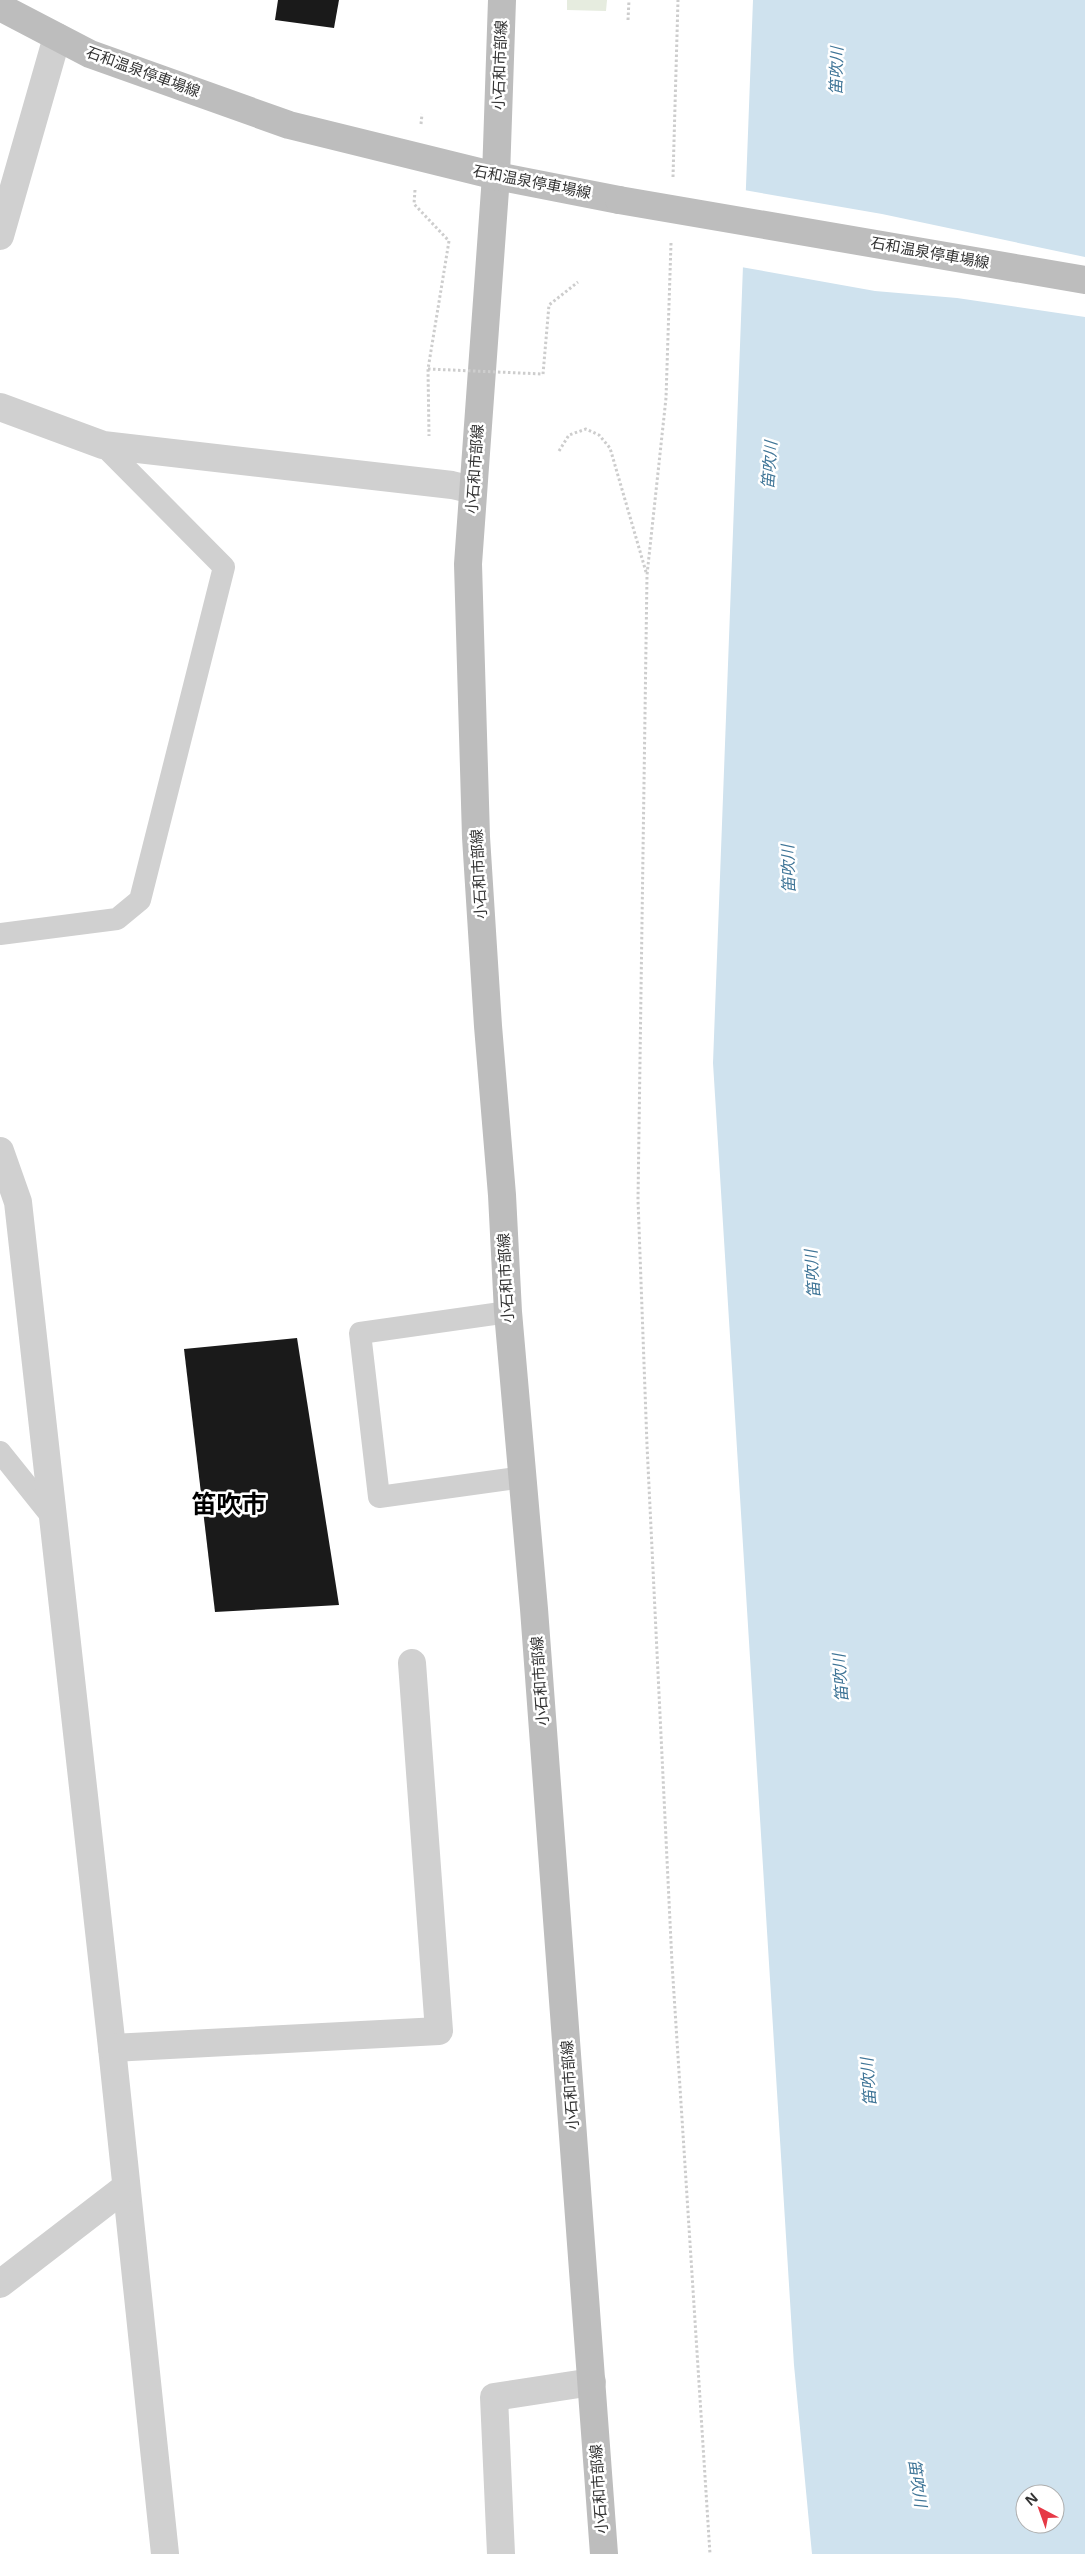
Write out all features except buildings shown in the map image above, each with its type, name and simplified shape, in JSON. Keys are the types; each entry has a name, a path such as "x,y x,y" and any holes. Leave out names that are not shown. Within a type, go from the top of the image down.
{"main road":[{"name":"小石和市部線","path":"502,0 496,176 468,564 476,837 488,1026 502,1195 508,1312 524,1477 604,2554"},
{"name":"石和温泉停車場線","path":"0,7 90,54 289,126 496,176 618,200 1085,280"}],"street":[{"path":"0,236 56,37"},
{"path":"0,407 103,445 452,485 473,490"},
{"path":"0,1151 18,1202 112,2048 165,2554"},
{"path":"112,2048 439,2030 412,1663"},
{"path":"0,2284 126,2188"},
{"path":"501,2554 494,2397 592,2382"}],"lane":[{"path":"0,934 117,919 140,900 224,567 103,445"},
{"path":"508,1312 360,1333 379,1497 524,1477"},
{"path":"0,1452 53,1518"}],"path":[{"path":"628,20 629,0"},
{"path":"673,183 678,0"},
{"path":"418,157 414,204 449,241 428,369 429,436"},
{"path":"671,241 666,398 647,575 638,1200 647,1455 672,1963 710,2554"},
{"path":"428,369 543,374 550,305 578,282"},
{"path":"559,451 569,435 586,429 599,435 610,448 636,544 647,575"}],"shaded area":[{"path":"567,0 607,0 606,11 567,10"}],"water":[{"name":"笛吹川","path":"753,0 1085,0 1085,2554 812,2554 794,2365 713,1063"}],"pier":[{"path":"744,190 882,214 1085,257 1085,317 957,298 875,291 741,267"}],"district":[{"name":"笛吹市","path":"229,1504"}]}
